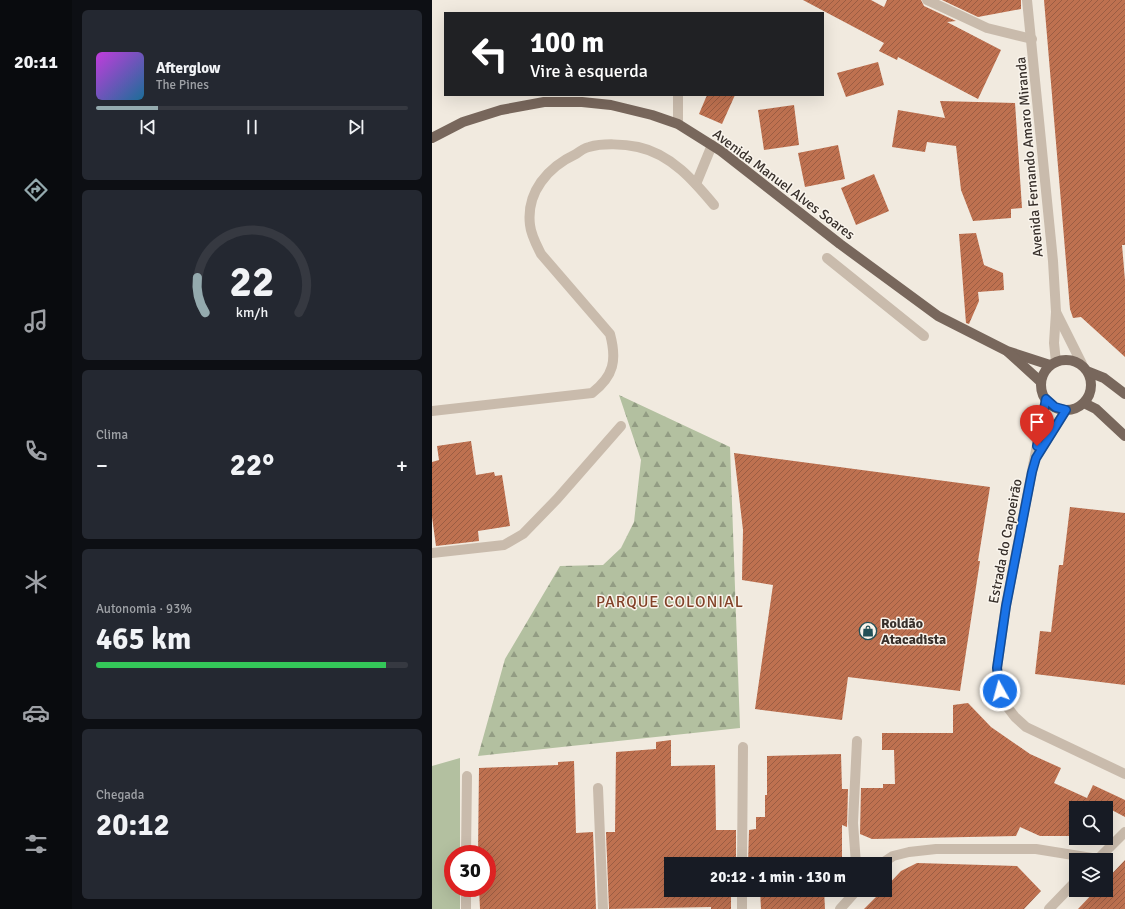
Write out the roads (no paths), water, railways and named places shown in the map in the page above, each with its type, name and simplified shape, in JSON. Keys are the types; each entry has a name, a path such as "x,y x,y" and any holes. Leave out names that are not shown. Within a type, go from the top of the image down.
{"main road":[{"name":"Avenida Manuel Alves Soares","path":"432,138 463,122 501,110 544,102 582,102 611,105 652,115 678,124 712,145 840,244 938,316 1007,351 1053,363"},
{"name":"Avenida Manuel Alves Soares","path":"1007,351 1041,382"},
{"path":"1085,368 1091,388 1084,403 1075,408 1066,410 1055,407 1046,399 1042,391 1041,382 1043,376 1053,363 1065,360 1074,360 1085,368 1104,378 1125,394"},
{"path":"1084,403 1096,409 1125,436"}],"street":[{"path":"927,0 988,28 1032,39"},
{"name":"Avenida Fernando Amaro Miranda","path":"1027,0 1032,39 1056,312 1053,363"},
{"path":"678,96 678,124"},
{"path":"432,411 592,393 604,383 613,366 614,350 610,334 540,254 533,239 530,226 532,199 538,186 549,172 565,159 589,147 618,145 639,147 669,159 696,184 714,205"},
{"path":"696,184 712,145"},
{"path":"827,258 924,336"},
{"name":"Avenida Fernando Amaro Miranda","path":"1056,312 1085,368"},
{"name":"Estrada do Capoeirão","path":"1046,399 1036,458 1005,613 997,668 1000,691 1005,704 1026,727 1125,774"},
{"name":"Estrada do Capoeirão","path":"1036,458 1066,410"},
{"path":"432,553 504,545 523,534 557,499 621,426"},
{"path":"855,857 853,823 857,741"},
{"path":"742,857 743,747"},
{"path":"466,845 467,776"},
{"path":"598,788 603,909"},
{"path":"1104,853 1125,832"},
{"path":"892,857 909,852 936,849 1036,849 1069,855"},
{"path":"1049,909 1069,889"},
{"path":"466,897 466,909"},
{"path":"742,897 742,909"},
{"path":"840,909 851,897"}],"place":[{"name":"Roldão Atacadista","path":"868,631"}],"district":[{"name":"PARQUE COLONIAL","path":"670,601"}]}
